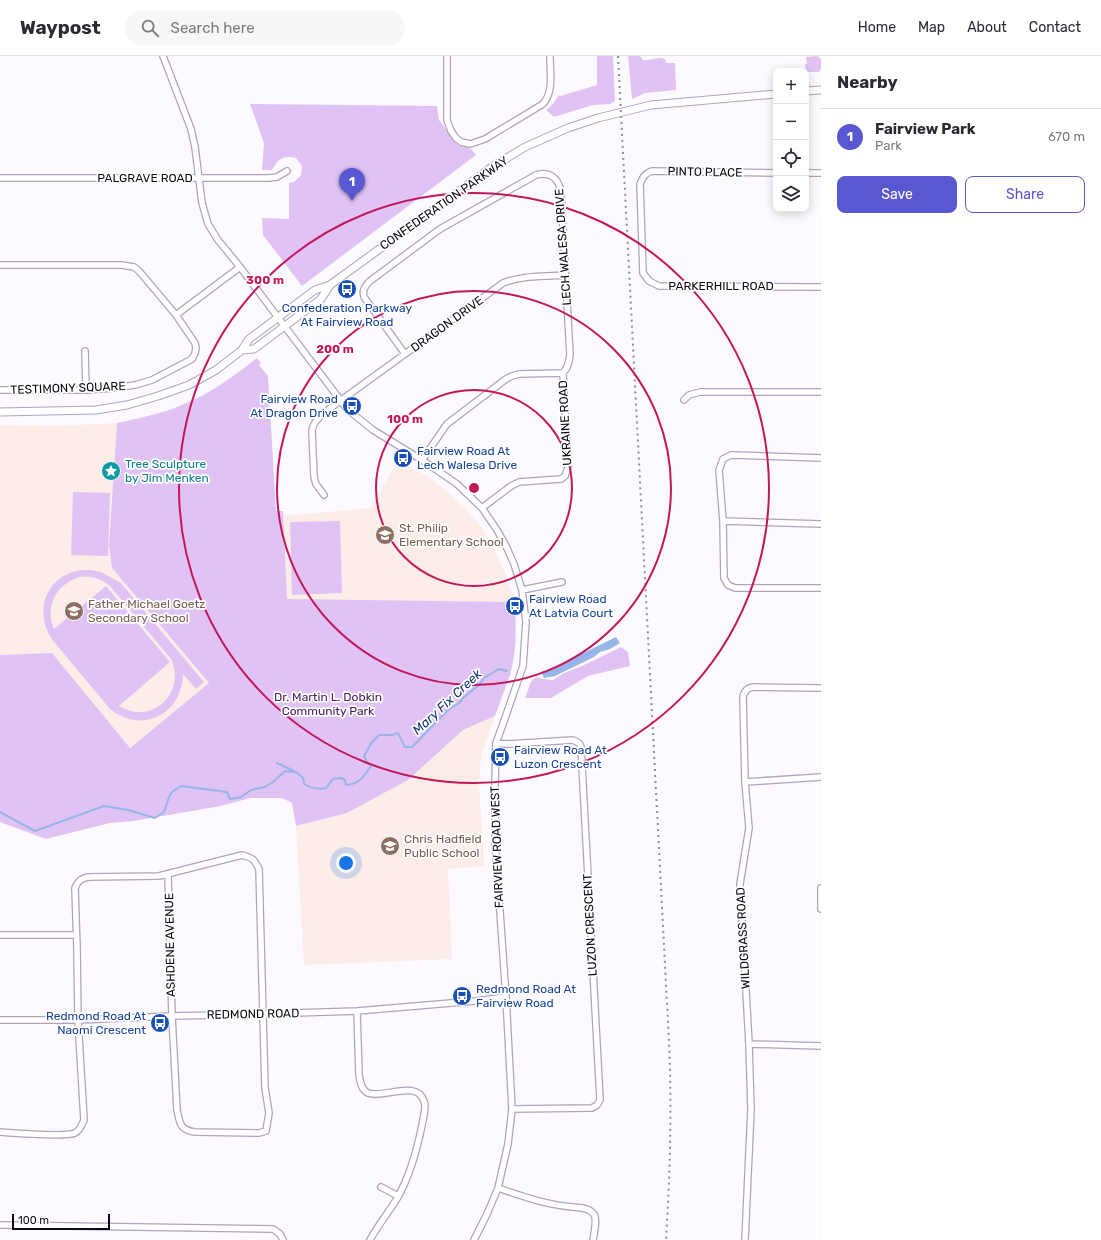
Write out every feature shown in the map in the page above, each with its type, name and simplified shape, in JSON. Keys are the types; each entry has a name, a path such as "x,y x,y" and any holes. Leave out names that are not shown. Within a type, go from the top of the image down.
{"street":[{"name":"FAIRVIEW ROAD WEST","path":"163,56 190,129 195,147 202,203 208,224 218,240 347,409 373,430 422,460 457,484 482,508 506,546 514,564 522,590 526,622 522,666 496,743 495,841 512,1109 508,1144 498,1188 488,1214 474,1240"},
{"path":"447,56 447,115 449,126 451,132 456,138 461,142 470,144 485,139 543,104 548,98 551,86 550,56"},
{"path":"809,91 821,90"},
{"name":"CONFEDERATION PARKWAY","path":"0,412 96,410 127,405 189,385 216,370 242,350 249,339 314,290 330,285 492,166 525,147 568,128 598,118 651,105 773,94"},
{"name":"PALGRAVE ROAD","path":"0,178 268,178 277,177 287,171"},
{"name":"PINTO PLACE","path":"640,184 646,173 652,171 773,173"},
{"name":"LECH WALESA DRIVE","path":"405,354 364,297 363,293 366,285 450,223 541,173 552,176 560,187 570,355 568,365 563,373"},
{"path":"809,173 821,173"},
{"name":"PARKERHILL ROAD","path":"640,184 643,273 649,281 659,286 821,286"},
{"name":"TESTIMONY SQUARE","path":"0,265 121,265 134,267 176,315 195,343 196,348 192,359 152,380 135,385 86,390 0,390"},
{"path":"176,315 240,267"},
{"name":"DRAGON DRIVE","path":"324,494 316,484 314,478 312,426 317,420 340,401 503,283 522,277 565,275"},
{"name":"CONFEDERATION PARKWAY","path":"242,350 254,349 285,327 321,299 330,285"},
{"path":"85,352 86,390"},
{"path":"422,460 447,424 506,379 519,374 563,373"},
{"name":"UKRAINE ROAD","path":"482,508 511,486 519,482 527,480 554,480 561,479 565,476 568,467 563,373"},
{"path":"684,400 688,395 700,392 821,392"},
{"path":"821,458 731,455 723,459 719,470 723,521 724,578 728,585 735,588 821,588"},
{"path":"723,521 821,524"},
{"path":"522,590 562,582"},
{"name":"WILDGRASS ROAD","path":"745,1240 751,1109 740,884 749,828 743,697 745,691 753,687 821,688"},
{"name":"LUZON CRESCENT","path":"496,743 507,744 573,740 581,747 600,1100 597,1105 592,1108 512,1109"},
{"path":"746,782 821,777"},
{"path":"0,1132 73,1134 77,1132 84,1120 78,1020 74,888 77,882 84,878 159,876 242,856 255,860 259,869 263,1014"},
{"name":"ASHDENE AVENUE","path":"168,875 176,1110 182,1128 195,1132 259,1133 266,1131 269,1113 265,1088 263,1014"},
{"path":"821,888 821,909"},
{"path":"0,935 76,934"},
{"name":"REDMOND ROAD","path":"0,1020 78,1020 357,1011 475,1002 506,997"},
{"path":"357,1011 360,1083 364,1090 368,1093 376,1094 412,1090 418,1092 425,1101 417,1147 410,1171 398,1196 370,1240"},
{"path":"749,1044 821,1046"},
{"path":"381,1187 398,1196"},
{"path":"498,1188 541,1202 586,1208 594,1214 595,1217 593,1240"},
{"path":"0,1225 273,1229 280,1234 283,1240"}],"shaded area":[{"name":"Father Michael Goetz Secondary School","path":"117,423 109,545 112,568 209,683 130,748 52,653 0,655 0,425 52,426"},
{"name":"St. Philip Elementary School","path":"398,460 430,478 449,493 480,525 493,546 515,602 287,600 283,516 371,508"},
{"name":"Chris Hadfield Public School","path":"495,716 481,756 479,783 484,866 448,869 452,959 304,965 296,826 347,813 408,780 463,730"}],"green space":[{"path":"597,56 613,56 615,101 610,104 593,105 554,117 546,110 553,104 559,95 560,96 597,85"},
{"path":"628,56 640,56 643,60 662,58 665,59 666,63 675,63 676,90 645,93 632,99"},
{"path":"817,56 821,59 821,69 819,72 809,72 809,68 806,68 805,64 807,64 806,57"},
{"path":"250,104 437,106 439,120 457,144 471,149 476,155 302,286 263,235 262,218 289,219 289,183 294,182 301,175 302,166 296,158 285,157 279,160 272,170 262,170 264,143"},
{"name":"Dr. Martin L. Dobkin Community Park","path":"257,358 261,363 259,365 268,376 276,511 283,511 287,599 515,602 516,629 514,657 510,675 495,716 463,730 408,780 347,813 296,826 292,803 282,798 250,798 221,806 133,821 110,823 46,839 0,822 0,655 52,653 130,748 209,683 112,568 109,545 117,423 158,413 192,401 221,384"},
{"path":"73,492 110,493 108,556 71,555"},
{"path":"340,521 342,593 292,595 290,522"},
{"path":"80,570 91,570 101,572 121,583 204,682 196,689 183,674 181,688 176,700 168,710 147,720 135,720 123,717 110,709 54,642 44,620 46,598 50,588 58,580 68,574","holes":["84,577 99,579 109,585 171,659 175,672 174,684 170,694 163,703 154,709 143,712 131,711 119,706 170,662 106,586 54,629 51,621 52,604 59,590 72,580"]},
{"path":"621,647 628,652 630,666 588,676 551,698 525,698 531,682 536,677 553,680 564,673"}],"water":[{"path":"616,637 620,643 610,649 600,652 594,657 555,676 544,678 541,672 553,668"}],"waterway":[{"name":"Mary Fix Creek","path":"0,812 35,831 104,806 128,810 155,818 164,812 172,792 181,786 227,792 230,799 241,797 251,790 265,787 285,771 296,772 303,778 304,784 309,787 320,789 326,788 333,779 341,778 345,780 346,785 351,785 358,782 371,766 364,756 372,742 379,735 392,735 398,733 405,747 412,747 448,710 459,703 479,685 484,678 499,669 507,671"},
{"path":"277,763 294,771"}],"railway":[{"path":"618,56 669,1042 670,1141 666,1240"}],"place":[{"name":"Fairview Park","path":"352,201"},
{"name":"Confederation Parkway At Fairview Road","path":"347,289"},
{"name":"Fairview Road At Dragon Drive","path":"352,406"},
{"name":"Fairview Road At Lech Walesa Drive","path":"403,458"},
{"name":"Tree Sculpture by Jim Menken","path":"111,471"},
{"name":"St. Philip Elementary School","path":"385,535"},
{"name":"Fairview Road At Latvia Court","path":"515,606"},
{"name":"Father Michael Goetz Secondary School","path":"74,611"},
{"name":"Fairview Road At Luzon Crescent","path":"500,757"},
{"name":"Chris Hadfield Public School","path":"390,846"},
{"name":"Redmond Road At Fairview Road","path":"462,996"},
{"name":"Redmond Road At Naomi Crescent","path":"160,1023"}]}
